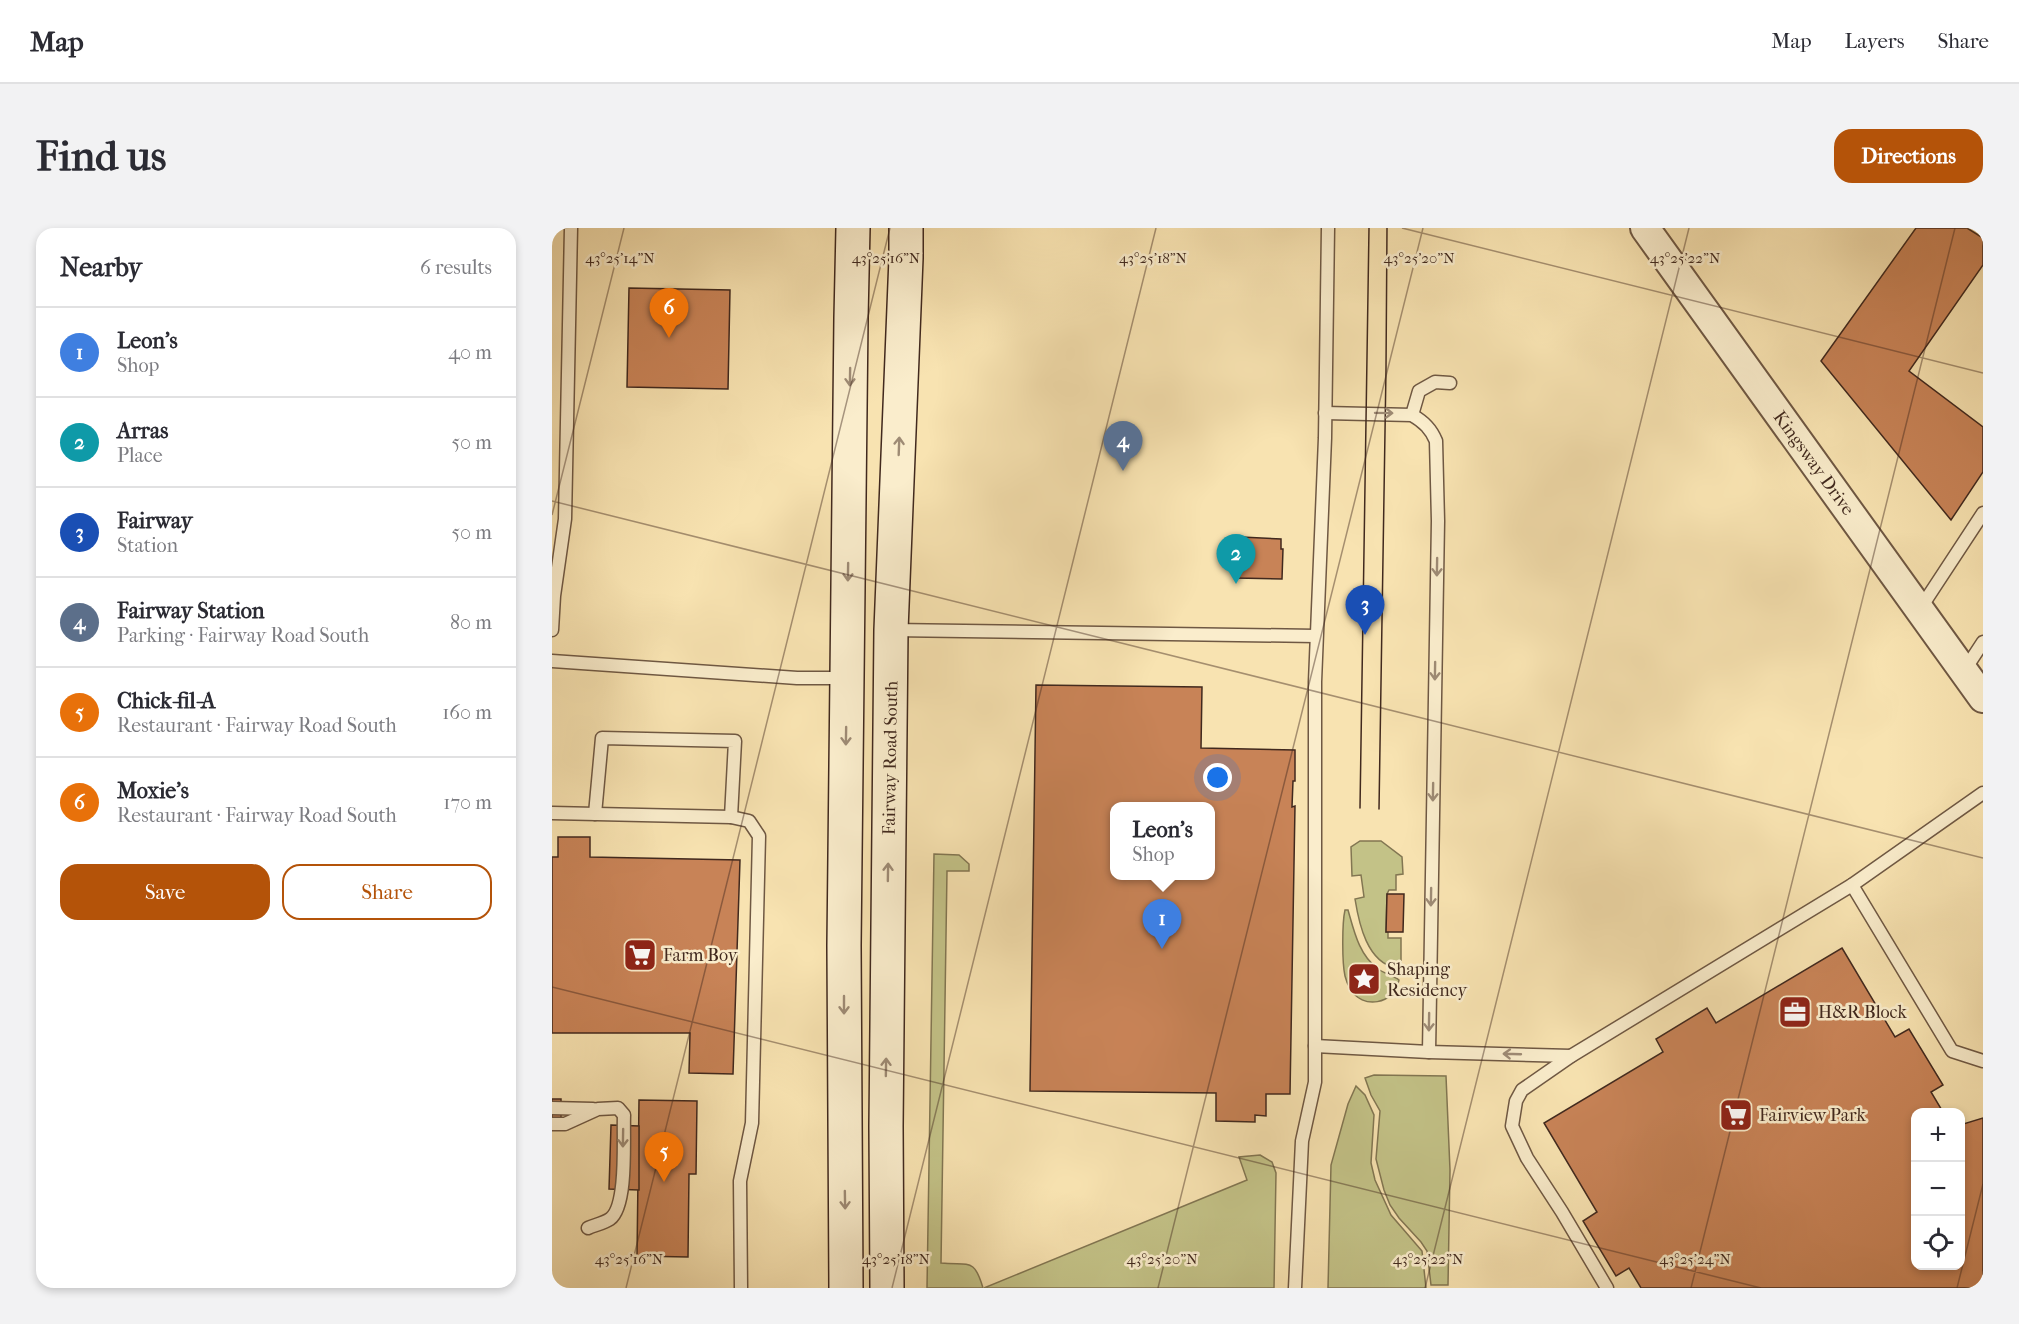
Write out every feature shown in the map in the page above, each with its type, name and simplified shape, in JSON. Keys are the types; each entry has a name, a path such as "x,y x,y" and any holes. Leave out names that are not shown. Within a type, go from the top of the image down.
{"main road":[{"path":"846,1288 844,946 853,228"},
{"name":"Fairway Road South","path":"887,1288 886,1126 891,630 906,228"}],"street":[{"name":"Kingsway Drive","path":"1645,228 1983,698"}],"lane":[{"path":"552,630 554,596 565,519 571,228"},
{"path":"1295,1288 1302,1141 1315,1082 1316,636 1325,413 1328,228"},
{"path":"1412,415 1419,391 1435,382 1449,383"},
{"path":"1325,413 1412,415 1424,422 1432,431 1438,452 1429,1052"},
{"path":"1919,610 1983,513"},
{"path":"891,630 1316,636"},
{"path":"1964,671 1983,642"},
{"path":"552,661 797,678 847,678"},
{"path":"595,814 602,738 702,740 735,741 730,817"},
{"path":"1603,1287 1527,1158 1512,1126 1516,1101 1522,1090 1571,1056 1852,885 1983,793"},
{"path":"552,813 730,817 749,821 759,836 752,1123 740,1181 741,1288"},
{"path":"1852,885 1952,1051 1983,1061"},
{"path":"1315,1046 1571,1056"},
{"path":"552,1108 618,1108 624,1115 623,1190 620,1204 611,1219 588,1228"},
{"path":"552,1124 565,1124 598,1109"}],"shaded area":[{"path":"1360,841 1381,841 1402,857 1403,874 1396,875 1396,890 1389,890 1387,894 1386,932 1388,932 1388,938 1401,938 1401,965 1396,968 1378,958 1371,950 1362,930 1355,899 1364,897 1361,875 1352,876 1351,847"},
{"path":"934,854 959,855 969,864 969,871 947,871 941,1263 964,1264 973,1267 977,1271 983,1288 927,1288"},
{"path":"1345,910 1348,910 1358,942 1366,957 1378,969 1399,980 1391,995 1385,999 1377,1002 1362,1000 1355,995 1348,984 1343,953"},
{"path":"1374,1075 1446,1076 1450,1170 1448,1285 1431,1285 1427,1251 1399,1218 1384,1190 1376,1159 1380,1111 1365,1078"},
{"path":"1356,1086 1365,1095 1374,1115 1371,1163 1375,1180 1391,1215 1422,1251 1426,1288 1328,1288 1331,1165 1348,1104"},
{"path":"1260,1155 1272,1162 1276,1173 1274,1288 984,1288 1247,1180 1239,1157"}],"building":[{"path":"1916,228 1967,228 1983,238 1983,265 1909,371 1983,427 1983,472 1951,520 1821,361"},
{"path":"629,288 730,290 728,389 627,387"},
{"path":"1241,537 1281,539 1282,579 1237,578 1238,566 1240,566"},
{"path":"1036,685 1202,687 1201,748 1295,750 1292,807 1295,806 1290,1094 1266,1094 1266,1116 1255,1115 1255,1122 1216,1121 1216,1093 1030,1091"},
{"path":"558,837 590,837 590,857 740,860 733,1074 689,1073 690,1033 552,1033 552,857 558,857"},
{"path":"1387,894 1404,894 1403,932 1386,932"},
{"name":"Fairview Park","path":"1842,948 1895,1037 1909,1029 1943,1085 1931,1092 1941,1108 1911,1108 1911,1270 1965,1270 1965,1123 1983,1118 1983,1288 1641,1288 1629,1268 1616,1276 1583,1221 1597,1212 1544,1123 1663,1052 1656,1039 1707,1008 1716,1023"},
{"path":"552,1099 561,1099 561,1129 552,1129"},
{"path":"639,1100 697,1101 696,1174 689,1174 688,1257 637,1256"},
{"path":"611,1125 639,1126 639,1190 609,1189"}],"tram line":[{"path":"1360,808 1369,228"},
{"path":"1379,809 1387,228"}],"place":[{"name":"Moxie's","path":"669,338"},
{"name":"Fairway Station","path":"1123,471"},
{"name":"Arras","path":"1236,584"},
{"name":"Fairway","path":"1365,635"},
{"name":"Leon's","path":"1162,949"},
{"name":"Farm Boy","path":"640,955"},
{"name":"Shaping Residency","path":"1364,979"},
{"name":"H&R Block","path":"1795,1012"},
{"name":"Fairview Park","path":"1736,1115"},
{"name":"Chick-fil-A","path":"664,1182"}]}
